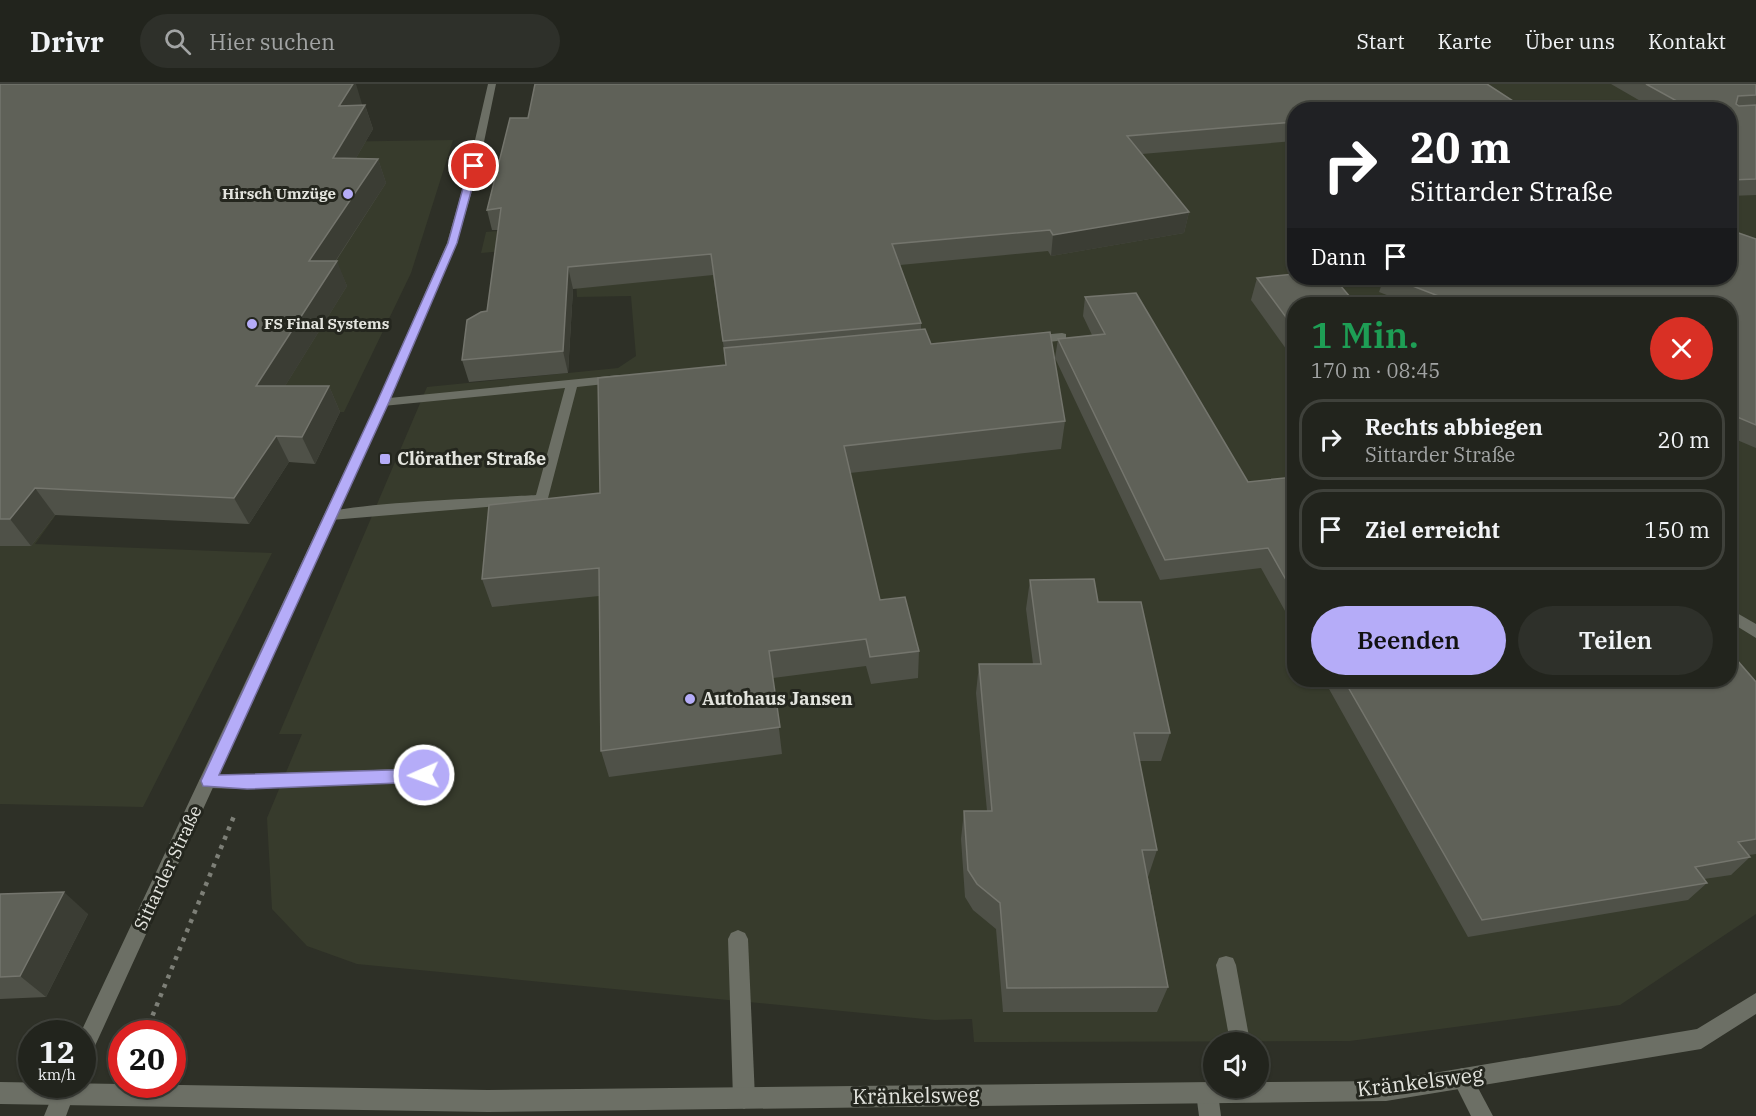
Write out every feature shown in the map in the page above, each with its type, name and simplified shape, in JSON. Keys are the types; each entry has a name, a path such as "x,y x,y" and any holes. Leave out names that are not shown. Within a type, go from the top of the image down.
{"street":[{"name":"Sittarder Straße","path":"96,1022 383,402 452,243 474,166 492,84"},
{"path":"1016,341 1062,337"},
{"path":"383,402 630,378"},
{"path":"331,515 542,499 572,384"},
{"path":"1737,620 1756,632"},
{"path":"208,781 247,782 424,775"},
{"path":"738,939 744,1098"},
{"path":"1226,965 1238,1032"},
{"name":"Kränkelsweg","path":"1269,1090 1386,1090 1701,1039 1756,1003"},
{"path":"1462,1078 1482,1116"},
{"name":"Kränkelsweg","path":"96,1091 488,1101 1203,1093"},
{"path":"0,1094 18,1093"},
{"path":"55,1116 62,1098"},
{"path":"1208,1098 1210,1116"}],"shaded area":[{"path":"886,84 1756,84 1756,914 1620,1005 1350,1041 1269,1041 1269,1032 1203,1032 1203,1041 974,1042 972,1019 935,1020 357,964 307,946 272,909 267,818 302,734 279,734 427,387 618,368 636,356 631,296 577,297 574,245 481,253 486,232 658,218"},
{"path":"453,140 411,273 344,412 75,410 104,448 35,544 272,553 143,807 0,804 0,147"}],"building":[{"path":"0,84 353,84 339,106 365,105 333,158 378,159 309,261 337,261 256,386 329,386 302,437 276,436 234,498 35,488 10,519 0,519"},
{"path":"535,84 1487,84 1515,102 1287,102 1287,123 1127,136 1189,212 1053,235 1050,230 892,244 921,323 723,341 711,254 568,267 563,351 462,360 467,320 487,311 501,208 487,210 510,118 528,118"},
{"path":"1646,84 1756,84 1756,95 1738,96 1736,102 1679,102"},
{"path":"1737,105 1756,105 1756,179 1737,180"},
{"path":"1737,232 1756,239 1756,425 1737,417 1737,297 1441,297 1410,285 1737,285"},
{"path":"1287,275 1287,285 1340,285 1350,297 1287,297 1287,319 1257,278"},
{"path":"1136,293 1248,482 1287,478 1287,582 1268,548 1165,560 1058,339 1105,334 1085,297"},
{"path":"925,329 931,344 1050,332 1065,421 844,446 880,600 905,597 919,651 870,657 866,639 769,651 780,727 601,751 599,568 482,579 489,505 600,493 598,378 726,365 724,348"},
{"path":"1094,579 1098,602 1141,602 1170,733 1134,733 1157,850 1142,850 1168,987 1007,988 1000,903 977,884 968,870 964,811 992,811 979,664 1041,664 1030,580"},
{"path":"1737,660 1756,682 1756,839 1738,842 1750,857 1695,867 1707,883 1482,920 1348,687 1737,687"},
{"path":"64,892 20,976 0,977 0,894"}],"place":[{"name":"Hirsch Umzüge","path":"348,194"},
{"name":"FS Final Systems","path":"252,324"},
{"name":"Clörather Straße","path":"385,459"},
{"name":"Autohaus Jansen","path":"690,699"}],"route":[{"path":"424,775 247,782 208,781 383,402 452,243 474,166"}]}
